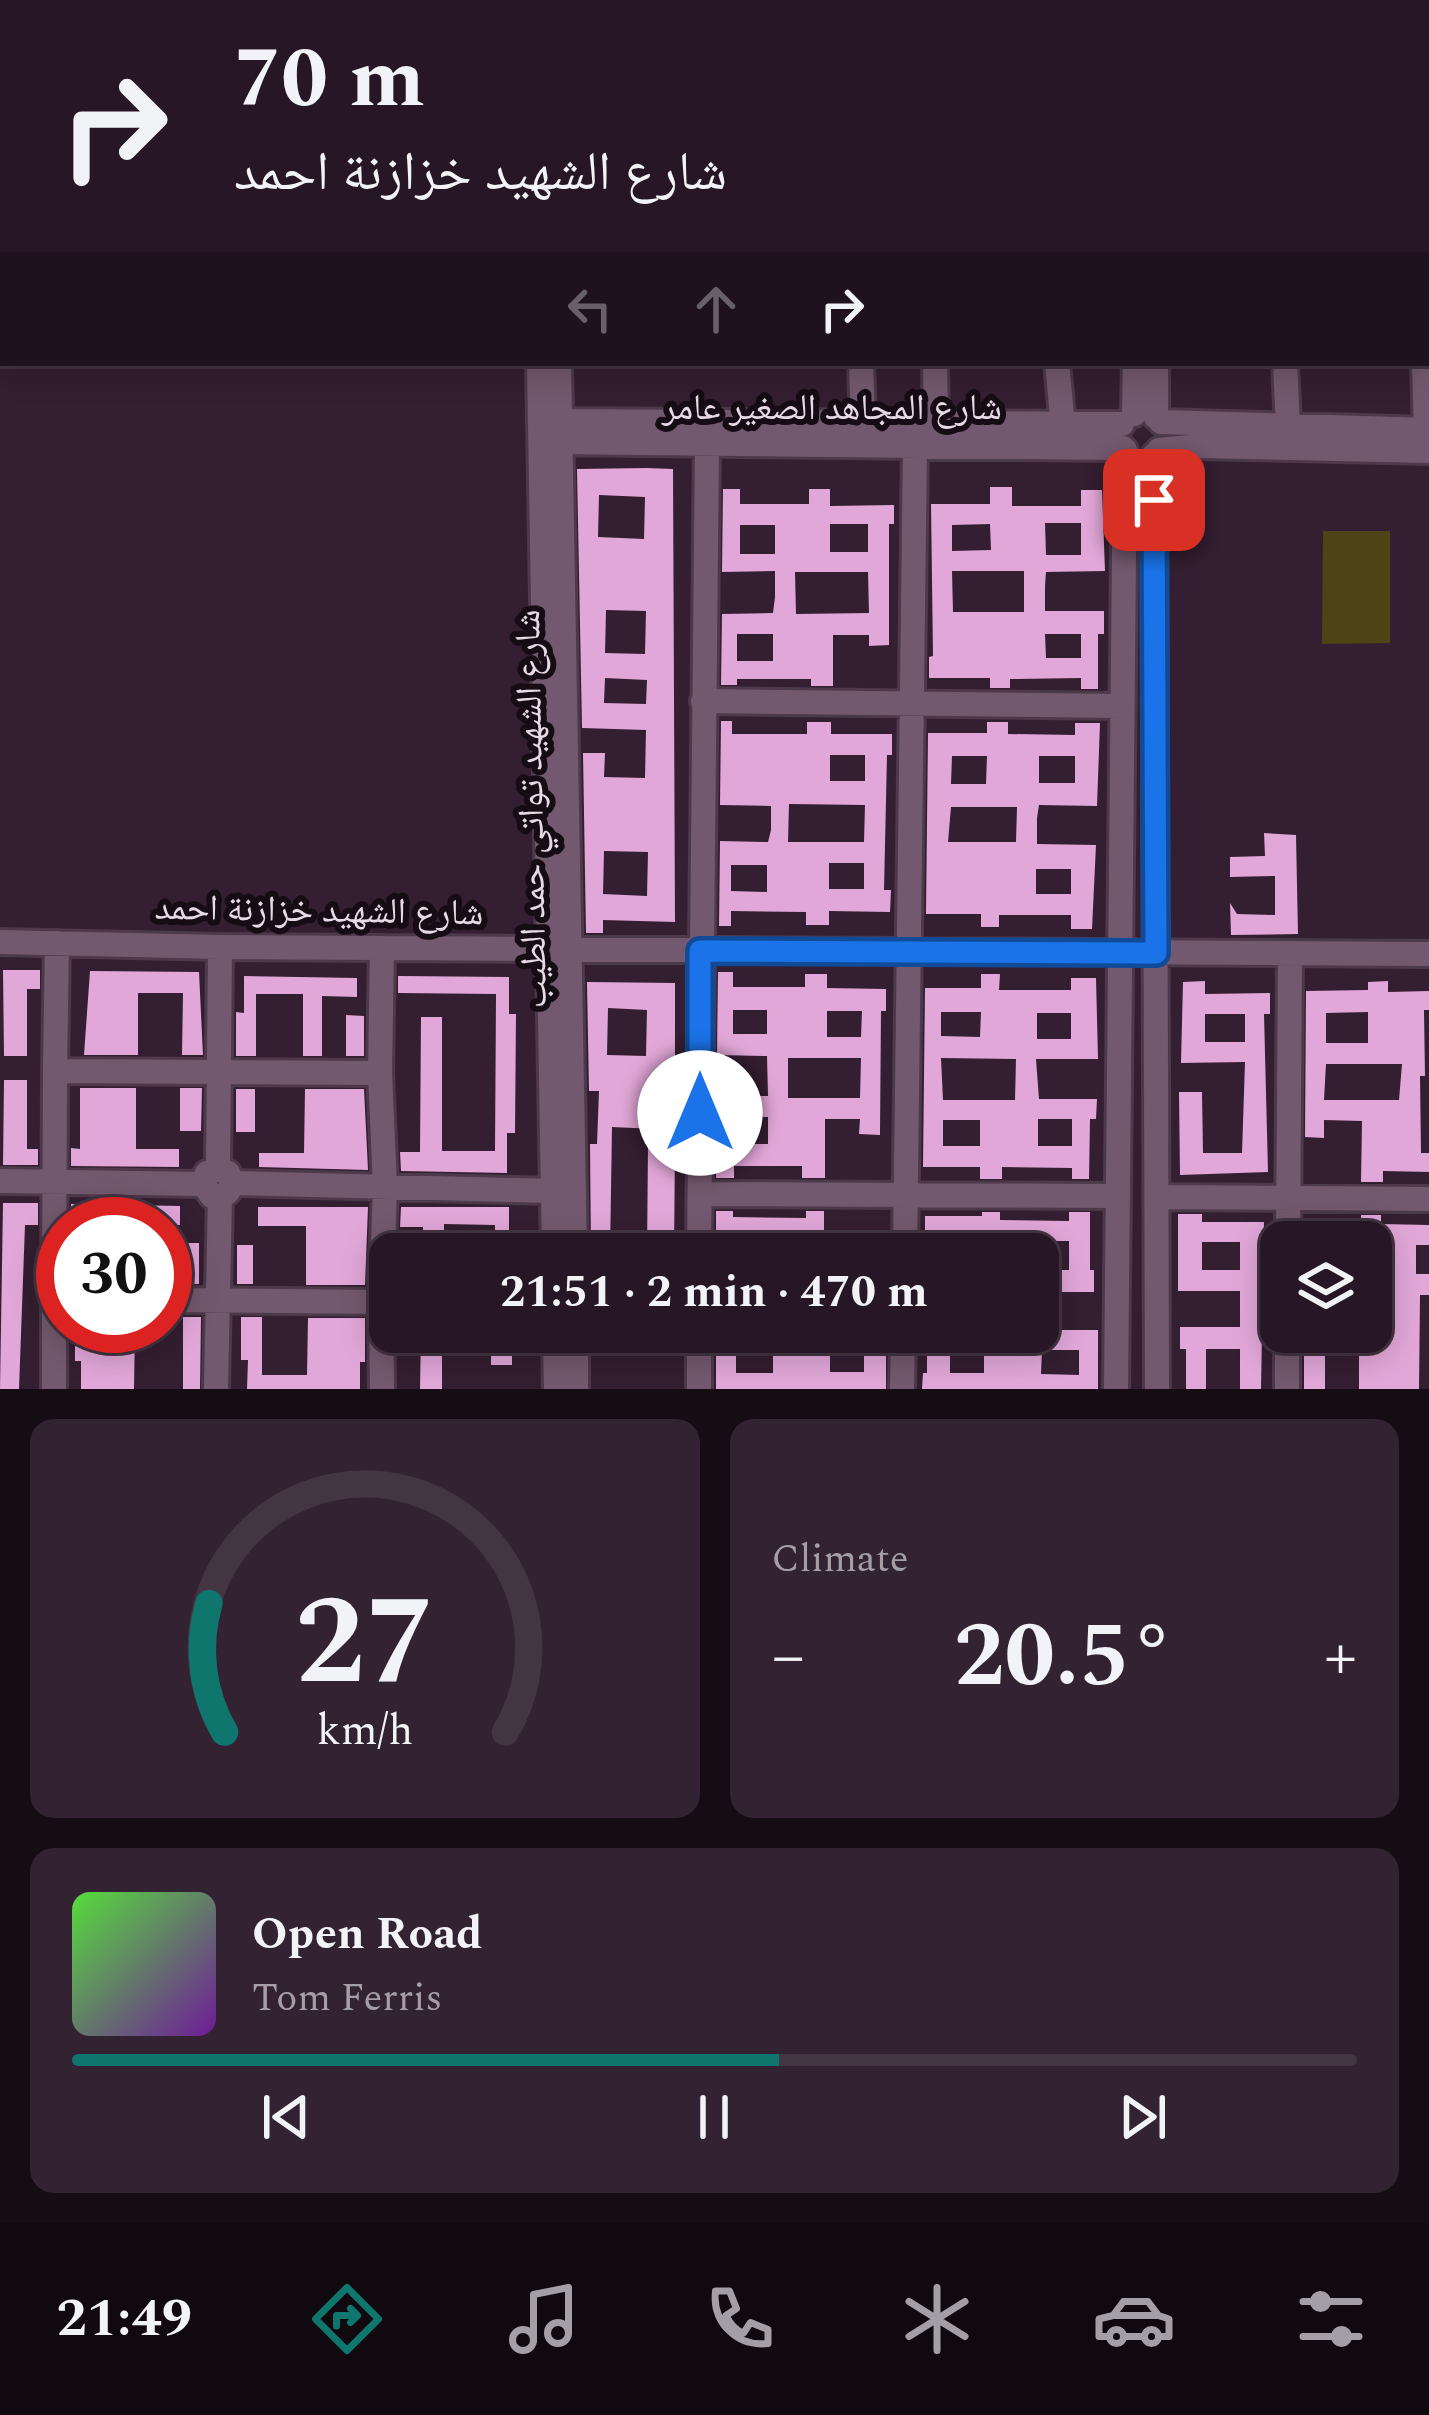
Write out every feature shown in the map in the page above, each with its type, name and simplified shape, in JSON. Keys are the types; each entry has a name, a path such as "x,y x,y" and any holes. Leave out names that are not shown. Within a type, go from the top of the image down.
{"street":[{"name":"شارع الشهيد تواتي حمد الطيب","path":"540,366 551,432"},
{"name":"شارع الشهيد تواتي حمد الطيب","path":"559,366 551,432 559,950 574,1233"},
{"path":"861,366 863,424"},
{"path":"935,366 936,425"},
{"path":"1057,366 1063,426"},
{"path":"1135,366 1136,457 1201,446 1428,437 1424,366"},
{"path":"1116,1389 1123,706 1137,429 1155,366"},
{"path":"1285,366 1288,427"},
{"name":"شارع المجاهد الصغير عامر","path":"551,432 863,424 1288,427 1428,437"},
{"name":"شارع المجاهد الصغير عامر","path":"551,432 707,444 914,446 1137,429"},
{"path":"700,1233 707,444"},
{"path":"905,1233 914,446"},
{"path":"1157,452 1157,1389"},
{"path":"703,701 1123,706"},
{"name":"شارع الشهيد خزازنة احمد","path":"0,942 1429,954"},
{"path":"56,1197 57,943"},
{"path":"216,1389 220,947"},
{"path":"382,948 383,1233"},
{"name":"شارع الشهيد تواتي حمد الطيب","path":"554,1233 559,950"},
{"path":"1288,1221 1290,956"},
{"path":"55,1071 380,1072"},
{"path":"0,1181 553,1191"},
{"path":"700,1194 1118,1196"},
{"path":"1157,1197 1429,1199"},
{"path":"192,1301 369,1302"},
{"path":"54,1389 56,1353"},
{"path":"382,1353 382,1389"},
{"path":"555,1353 556,1389"},
{"path":"576,1353 576,1389"},
{"path":"699,1353 699,1389"},
{"path":"902,1389 903,1353"},
{"path":"1287,1389 1288,1353"}],"shaded area":[{"path":"1323,531 1390,531 1390,643 1322,644"}],"building":[{"path":"577,469 673,469 675,922 603,920 603,933 586,933 583,753 605,753 604,777 645,778 646,730 582,728","holes":["599,495 645,497 644,539 598,537","606,610 646,611 645,654 605,653","605,678 647,680 646,704 604,703","604,851 648,852 647,896 603,894"]},
{"path":"990,487 1012,487 1012,506 1081,506 1081,490 1102,490 1105,571 1046,572 1045,586 1045,611 1104,611 1104,634 1098,634 1098,689 1081,689 1081,678 1010,679 1010,688 990,688 990,678 929,678 929,657 933,656 931,504 990,504","holes":["1045,523 1081,523 1081,555 1046,555","990,524 991,550 952,551 952,525","952,571 1024,571 1024,612 953,612","1045,634 1081,634 1081,658 1046,658"]},
{"path":"723,489 740,489 740,504 809,504 809,489 830,489 830,506 894,505 894,524 889,524 889,645 869,646 869,635 833,635 833,686 811,686 811,679 737,679 737,685 721,685 722,614 773,613 775,597 775,571 722,572","holes":["830,524 868,524 868,552 830,552","740,525 775,525 775,554 740,554","795,572 868,572 869,613 796,614","737,634 773,634 773,661 737,661"]},
{"path":"721,721 732,721 732,734 807,734 807,722 831,722 831,734 892,734 892,755 887,755 884,890 891,890 890,912 829,911 829,925 806,925 806,912 731,911 731,926 719,926 720,841 768,842 771,830 771,806 720,805","holes":["830,755 865,755 865,781 830,781","789,804 865,805 864,842 788,842","829,863 864,863 864,889 829,889","731,865 767,865 767,892 731,891"]},
{"path":"987,722 1008,722 1008,734 1075,735 1075,723 1100,723 1097,806 1039,805 1037,818 1037,844 1096,845 1092,929 1071,929 1071,915 999,915 999,927 981,927 981,914 926,914 928,733 987,733","holes":["952,756 987,756 986,784 951,784","1039,756 1075,756 1075,783 1039,783","951,807 1017,807 1016,842 948,842","1036,869 1071,869 1071,894 1036,894"]},
{"path":"1264,833 1296,835 1298,934 1231,935 1230,903 1237,914 1275,915 1275,876 1230,877 1230,857 1265,856"},
{"path":"3,970 40,970 40,989 27,989 27,1056 4,1056"},
{"path":"90,971 199,972 203,1055 182,1055 183,993 138,993 138,1055 84,1055"},
{"path":"718,972 733,972 733,987 805,987 805,974 827,974 827,988 886,989 886,1011 881,1011 880,1135 859,1134 860,1119 825,1119 825,1178 802,1178 802,1166 734,1166 734,1178 716,1178 717,1096 768,1096 767,1056 717,1055","holes":["733,1010 767,1010 767,1034 733,1034","827,1011 862,1011 861,1037 827,1037","788,1058 861,1058 860,1098 788,1098","734,1117 768,1117 768,1144 734,1144"]},
{"path":"981,974 1000,974 999,990 1071,990 1071,978 1096,978 1098,1059 1036,1059 1039,1099 1097,1099 1096,1119 1090,1119 1089,1179 1072,1179 1072,1168 1002,1167 1002,1179 980,1179 980,1167 923,1167 925,988 981,988","holes":["941,1012 981,1012 980,1037 941,1036","1037,1013 1071,1013 1071,1039 1037,1039","941,1058 1016,1059 1015,1100 943,1100","1038,1119 1072,1119 1072,1146 1038,1146","943,1120 980,1120 980,1146 943,1146"]},
{"path":"244,976 357,978 357,997 322,996 322,1056 303,1056 303,994 256,994 256,1056 236,1056 236,1012 244,1013"},
{"path":"398,976 509,977 509,1014 516,1014 515,1133 507,1133 507,1173 401,1171 400,1152 420,1152 421,1017 442,1017 442,1151 495,1151 496,994 398,993"},
{"path":"1205,981 1205,994 1270,993 1270,1014 1264,1014 1268,1172 1180,1175 1179,1092 1202,1092 1203,1153 1242,1153 1245,1062 1181,1063 1183,982","holes":["1205,1014 1245,1014 1245,1042 1205,1042"]},
{"path":"1388,981 1388,992 1429,991 1429,1010 1424,1010 1425,1076 1420,1076 1421,1153 1429,1153 1429,1172 1383,1171 1383,1182 1361,1182 1362,1121 1324,1120 1324,1138 1305,1137 1306,991 1368,990 1368,982","holes":["1368,1012 1368,1043 1326,1043 1326,1013","1326,1064 1402,1064 1399,1100 1324,1100"]},
{"path":"587,982 675,983 675,1083 658,1082 656,1129 612,1127 610,1233 591,1233 590,1144 597,1144 599,1091 589,1091","holes":["608,1008 647,1010 646,1056 607,1055"]},
{"path":"346,1015 364,1016 364,1056 346,1056"},
{"path":"4,1080 27,1080 27,1149 38,1149 38,1165 3,1165"},
{"path":"80,1088 136,1088 136,1149 179,1149 179,1167 71,1166 71,1148 80,1149"},
{"path":"180,1088 202,1088 201,1131 180,1131"},
{"path":"236,1089 255,1089 255,1132 236,1132"},
{"path":"305,1089 364,1089 368,1170 259,1167 259,1153 304,1153"},
{"path":"648,1144 675,1144 674,1233 647,1233"},
{"path":"3,1203 36,1203 36,1225 25,1225 19,1389 0,1389"},
{"path":"258,1207 368,1207 365,1285 306,1285 306,1226 258,1226"},
{"path":"401,1207 509,1207 509,1233 495,1233 495,1225 444,1224 444,1233 400,1227"},
{"path":"716,1211 733,1211 733,1217 806,1218 806,1211 824,1211 824,1233 716,1233"},
{"path":"982,1212 1000,1212 1000,1220 1069,1221 1069,1212 1090,1212 1094,1292 1059,1292 1059,1270 1069,1270 1069,1241 1059,1241 1059,1233 925,1233 925,1216 982,1216"},
{"path":"1178,1214 1202,1214 1202,1222 1260,1222 1261,1389 1240,1389 1240,1349 1206,1349 1206,1389 1186,1389 1186,1349 1180,1349 1180,1327 1240,1327 1240,1291 1178,1291","holes":["1202,1242 1240,1242 1240,1270 1202,1270"]},
{"path":"1361,1215 1381,1215 1381,1221 1361,1221"},
{"path":"1392,1224 1429,1225 1429,1245 1416,1245 1416,1274 1429,1274 1429,1295 1420,1295 1419,1389 1359,1389 1359,1353 1392,1353"},
{"path":"192,1243 199,1243 199,1284 192,1284"},
{"path":"237,1245 253,1245 253,1284 237,1284"},
{"path":"192,1317 201,1317 200,1389 183,1389 183,1353 192,1353"},
{"path":"241,1317 262,1317 262,1375 307,1375 308,1318 365,1318 360,1389 247,1389"},
{"path":"1059,1330 1098,1330 1098,1389 922,1389 923,1373 927,1373 927,1353 950,1353 950,1373 984,1373 984,1353 1042,1353 1041,1374 1079,1375 1079,1350 1059,1350"},
{"path":"75,1353 135,1353 134,1389 81,1389 81,1361 75,1361"},
{"path":"421,1353 442,1353 442,1389 420,1389"},
{"path":"491,1353 512,1353 512,1365 491,1365"},
{"path":"716,1353 736,1353 736,1373 773,1373 773,1353 830,1353 830,1372 864,1372 864,1353 886,1353 886,1389 716,1389"},
{"path":"1304,1353 1325,1353 1325,1389 1304,1389"}],"route":[{"path":"700,1113 700,951 1156,953 1154,500"}]}
